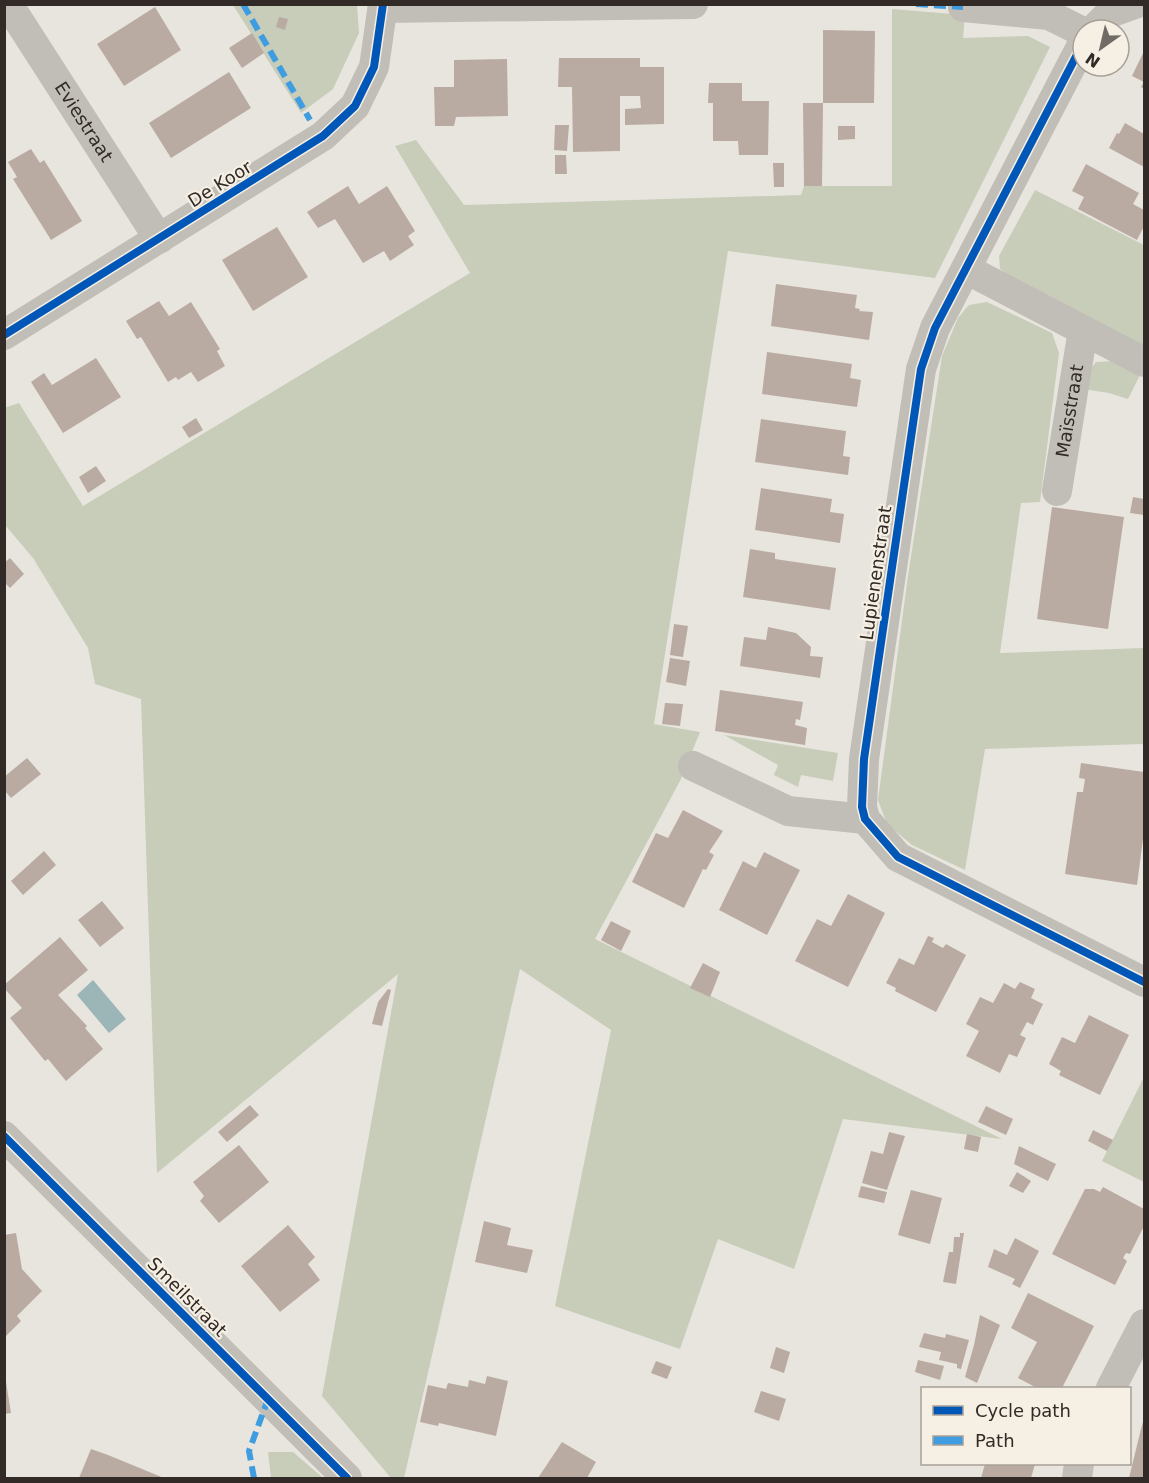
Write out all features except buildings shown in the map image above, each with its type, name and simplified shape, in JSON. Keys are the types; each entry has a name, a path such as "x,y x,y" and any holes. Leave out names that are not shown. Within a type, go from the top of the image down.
{"street":[{"name":"Eviestraat","path":"8,4 159,239"},
{"path":"383,6 693,4"},
{"path":"1105,18 1110,13 1135,4"},
{"name":"De Koor","path":"4,335 323,136 355,106 374,67 383,6"},
{"path":"963,7 1049,15 1071,26"},
{"name":"Lupienenstraat","path":"865,819 862,807 864,759 921,369 935,328 1071,66"},
{"path":"966,269 1144,362"},
{"name":"Maïsstraat","path":"1057,491 1083,330"},
{"path":"693,766 788,811 865,819 898,857 1144,982"},
{"name":"Smeilstraat","path":"4,1136 347,1479"},
{"path":"1112,1387 1144,1324"}],"green space":[{"path":"233,5 357,5 359,33 333,89 301,113"},
{"path":"892,9 965,15 963,38 1028,36 1050,47 935,278 728,251 654,724 700,732 681,779 595,939 1002,1139 843,1119 794,1269 718,1239 680,1349 555,1306 611,1030 520,969 404,1478 391,1478 322,1396 398,974 157,1173 141,699 95,684 88,648 33,558 5,525 4,408 19,403 83,506 470,273 395,146 416,140 464,205 801,195 804,186 892,186"},
{"path":"1035,190 1144,245 1144,347 1029,290 1000,269 999,256"},
{"path":"987,302 1052,333 1059,353 1040,502 1021,503 1000,653 1144,648 1144,744 985,749 965,870 912,845 887,824 878,800 908,576 942,356 958,318 969,305"},
{"path":"1114,361 1140,375 1128,399 1083,389 1089,371 1096,362"},
{"path":"724,735 838,753 833,781 801,775 798,787 774,775 778,765"},
{"path":"1144,1077 1144,1182 1102,1161"},
{"path":"268,1452 293,1452 323,1478 271,1478"}],"water":[{"path":"93,980 126,1019 109,1033 77,995"}],"marked path":[{"path":"243,4 310,120"},
{"path":"916,4 963,7"},
{"path":"254,1478 249,1451 268,1399"}],"cycle path":[{"path":"4,335 323,136 355,106 374,67 383,4"},
{"path":"1071,66 935,328 921,369 864,759 862,807 865,819 898,857 1144,982"},
{"path":"4,1136 347,1478"}]}
